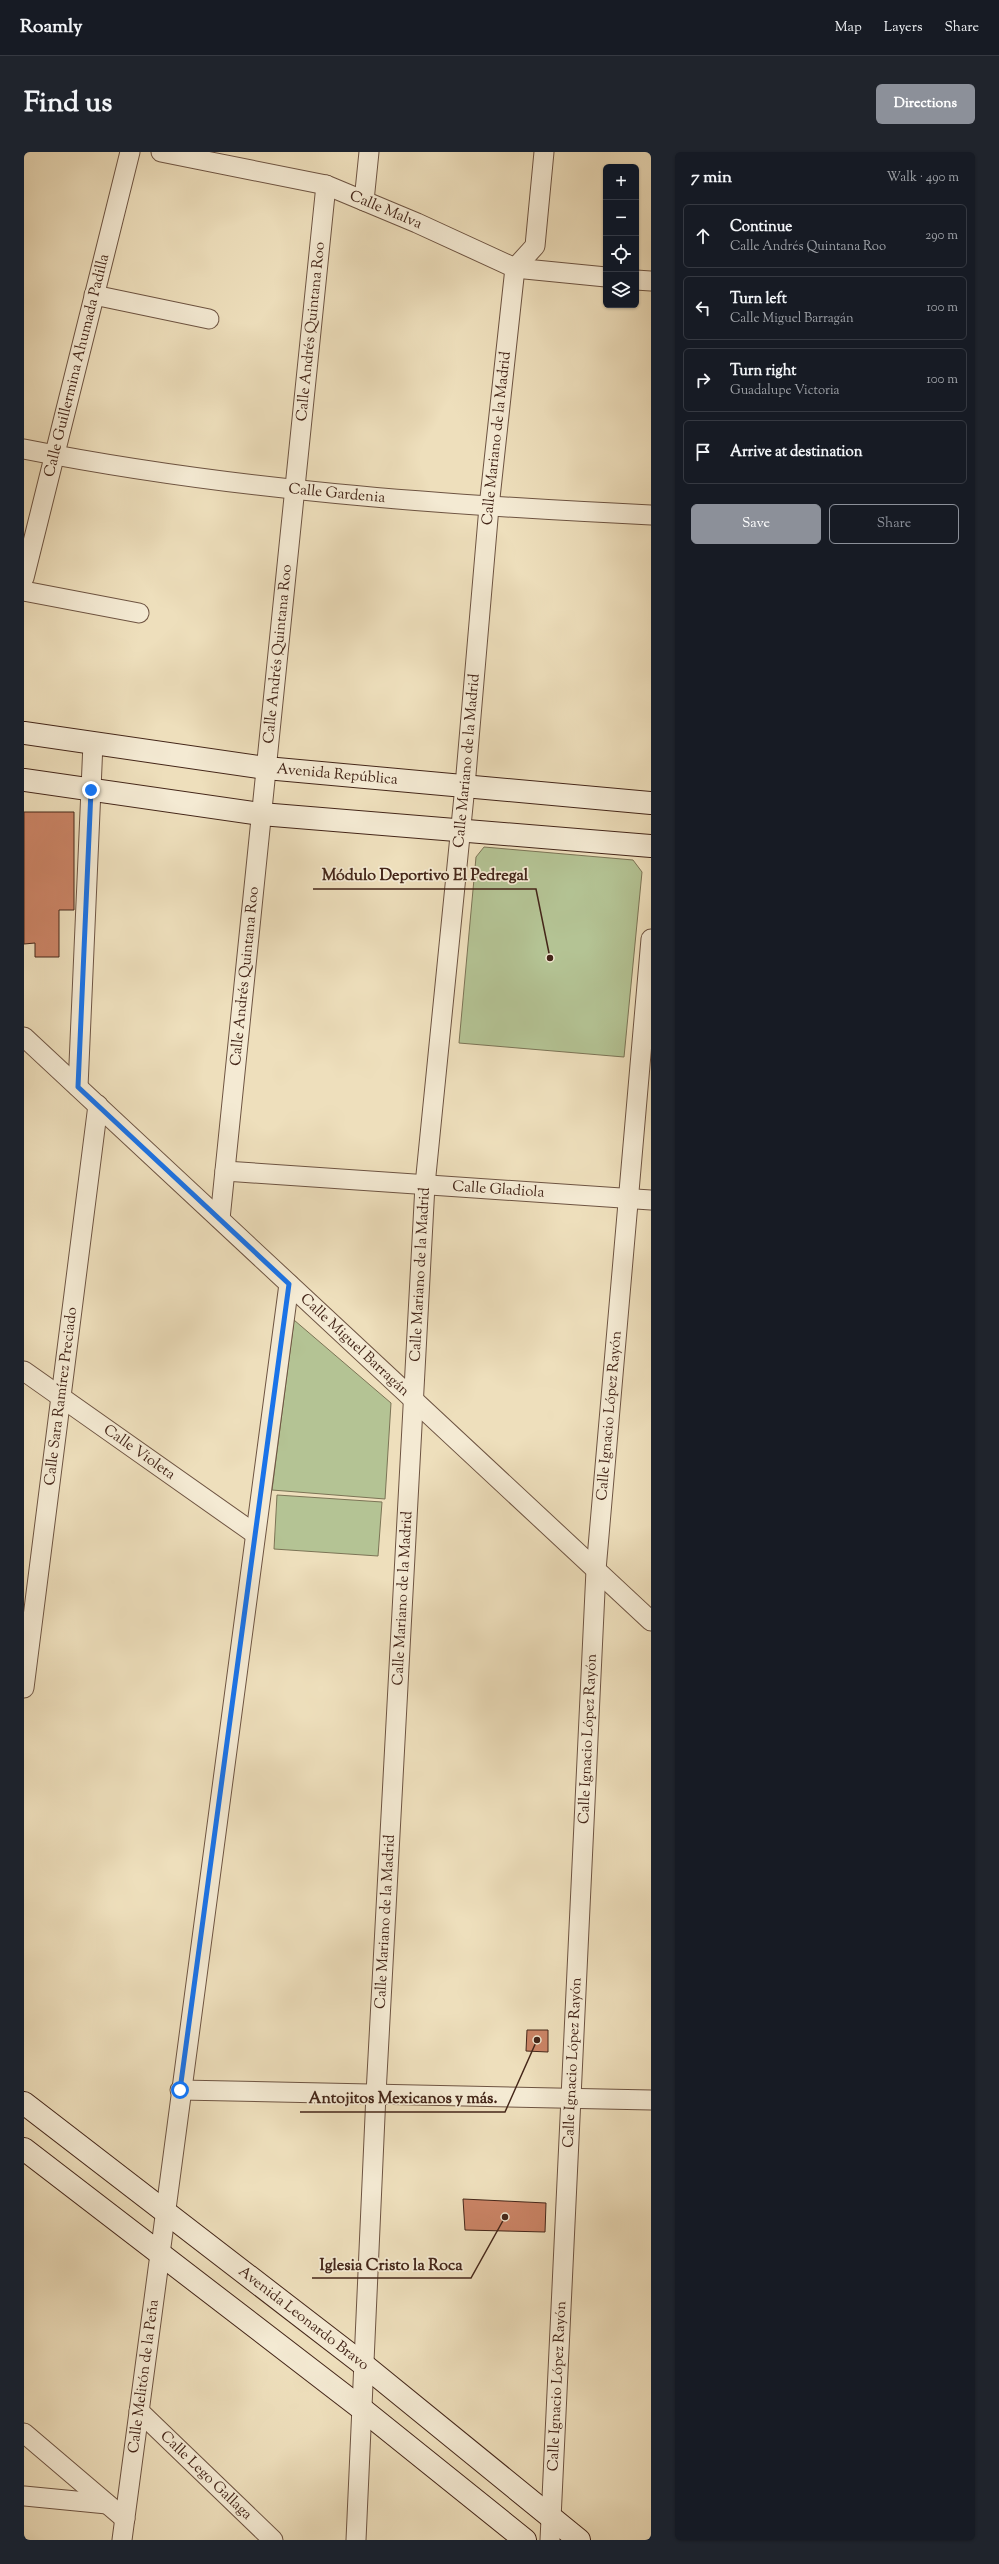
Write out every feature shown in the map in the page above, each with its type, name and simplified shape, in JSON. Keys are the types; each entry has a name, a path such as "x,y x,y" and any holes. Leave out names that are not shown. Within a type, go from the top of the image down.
{"street":[{"name":"Calle Guillermina Ahumada Padilla","path":"24,578 130,152"},
{"name":"Calle Malva","path":"161,152 326,185 515,268 603,277"},
{"path":"364,201 369,152"},
{"path":"515,268 535,246 544,152"},
{"name":"Calle Andrés Quintana Roo","path":"220,1219 326,185"},
{"name":"Calle Mariano de la Madrid","path":"356,2540 376,2094 425,1185 459,831 465,786 489,507 515,268"},
{"path":"639,280 651,281"},
{"path":"94,295 209,319"},
{"name":"Calle Gardenia","path":"24,449 294,491 489,507 651,515"},
{"path":"24,591 139,613"},
{"name":"Avenida República","path":"24,733 266,768 651,803"},
{"path":"78,1087 93,743"},
{"path":"24,780 261,814 651,846"},
{"name":"Calle Ignacio López Rayón","path":"551,2529 596,1570 651,939"},
{"name":"Calle Miguel Barragán","path":"24,1037 651,1621"},
{"name":"Calle Sara Ramírez Preciado","path":"24,1688 98,1105"},
{"name":"Calle Gladiola","path":"225,1171 651,1200"},
{"path":"164,2212 289,1284"},
{"name":"Calle Violeta","path":"24,1371 255,1534"},
{"path":"180,2090 651,2100"},
{"name":"Avenida Leonardo Bravo","path":"24,2103 364,2365 551,2529 579,2540"},
{"path":"24,2149 362,2409 525,2540"},
{"name":"Calle Melitón de la Peña","path":"122,2540 164,2212"},
{"name":"Calle Lego Gallaga","path":"139,2411 273,2540"},
{"path":"24,2433 125,2519"},
{"path":"24,2496 108,2504"}],"green space":[{"path":"484,847 633,860 642,872 624,1057 459,1043 476,857"},
{"path":"294,1320 391,1403 385,1499 272,1490"},
{"path":"277,1495 382,1502 378,1556 274,1549"}],"building":[{"path":"24,812 74,812 74,910 59,910 59,957 35,957 35,943 24,944"},
{"path":"527,2030 548,2030 548,2052 526,2051"},
{"path":"463,2199 546,2203 545,2232 465,2230"}],"place":[{"name":"Módulo Deportivo El Pedregal","path":"550,958"},
{"name":"Antojitos Mexicanos y más.","path":"537,2040"},
{"name":"Iglesia Cristo la Roca","path":"505,2217"}],"route":[{"path":"91,790 78,1087 289,1284 180,2090"}]}
